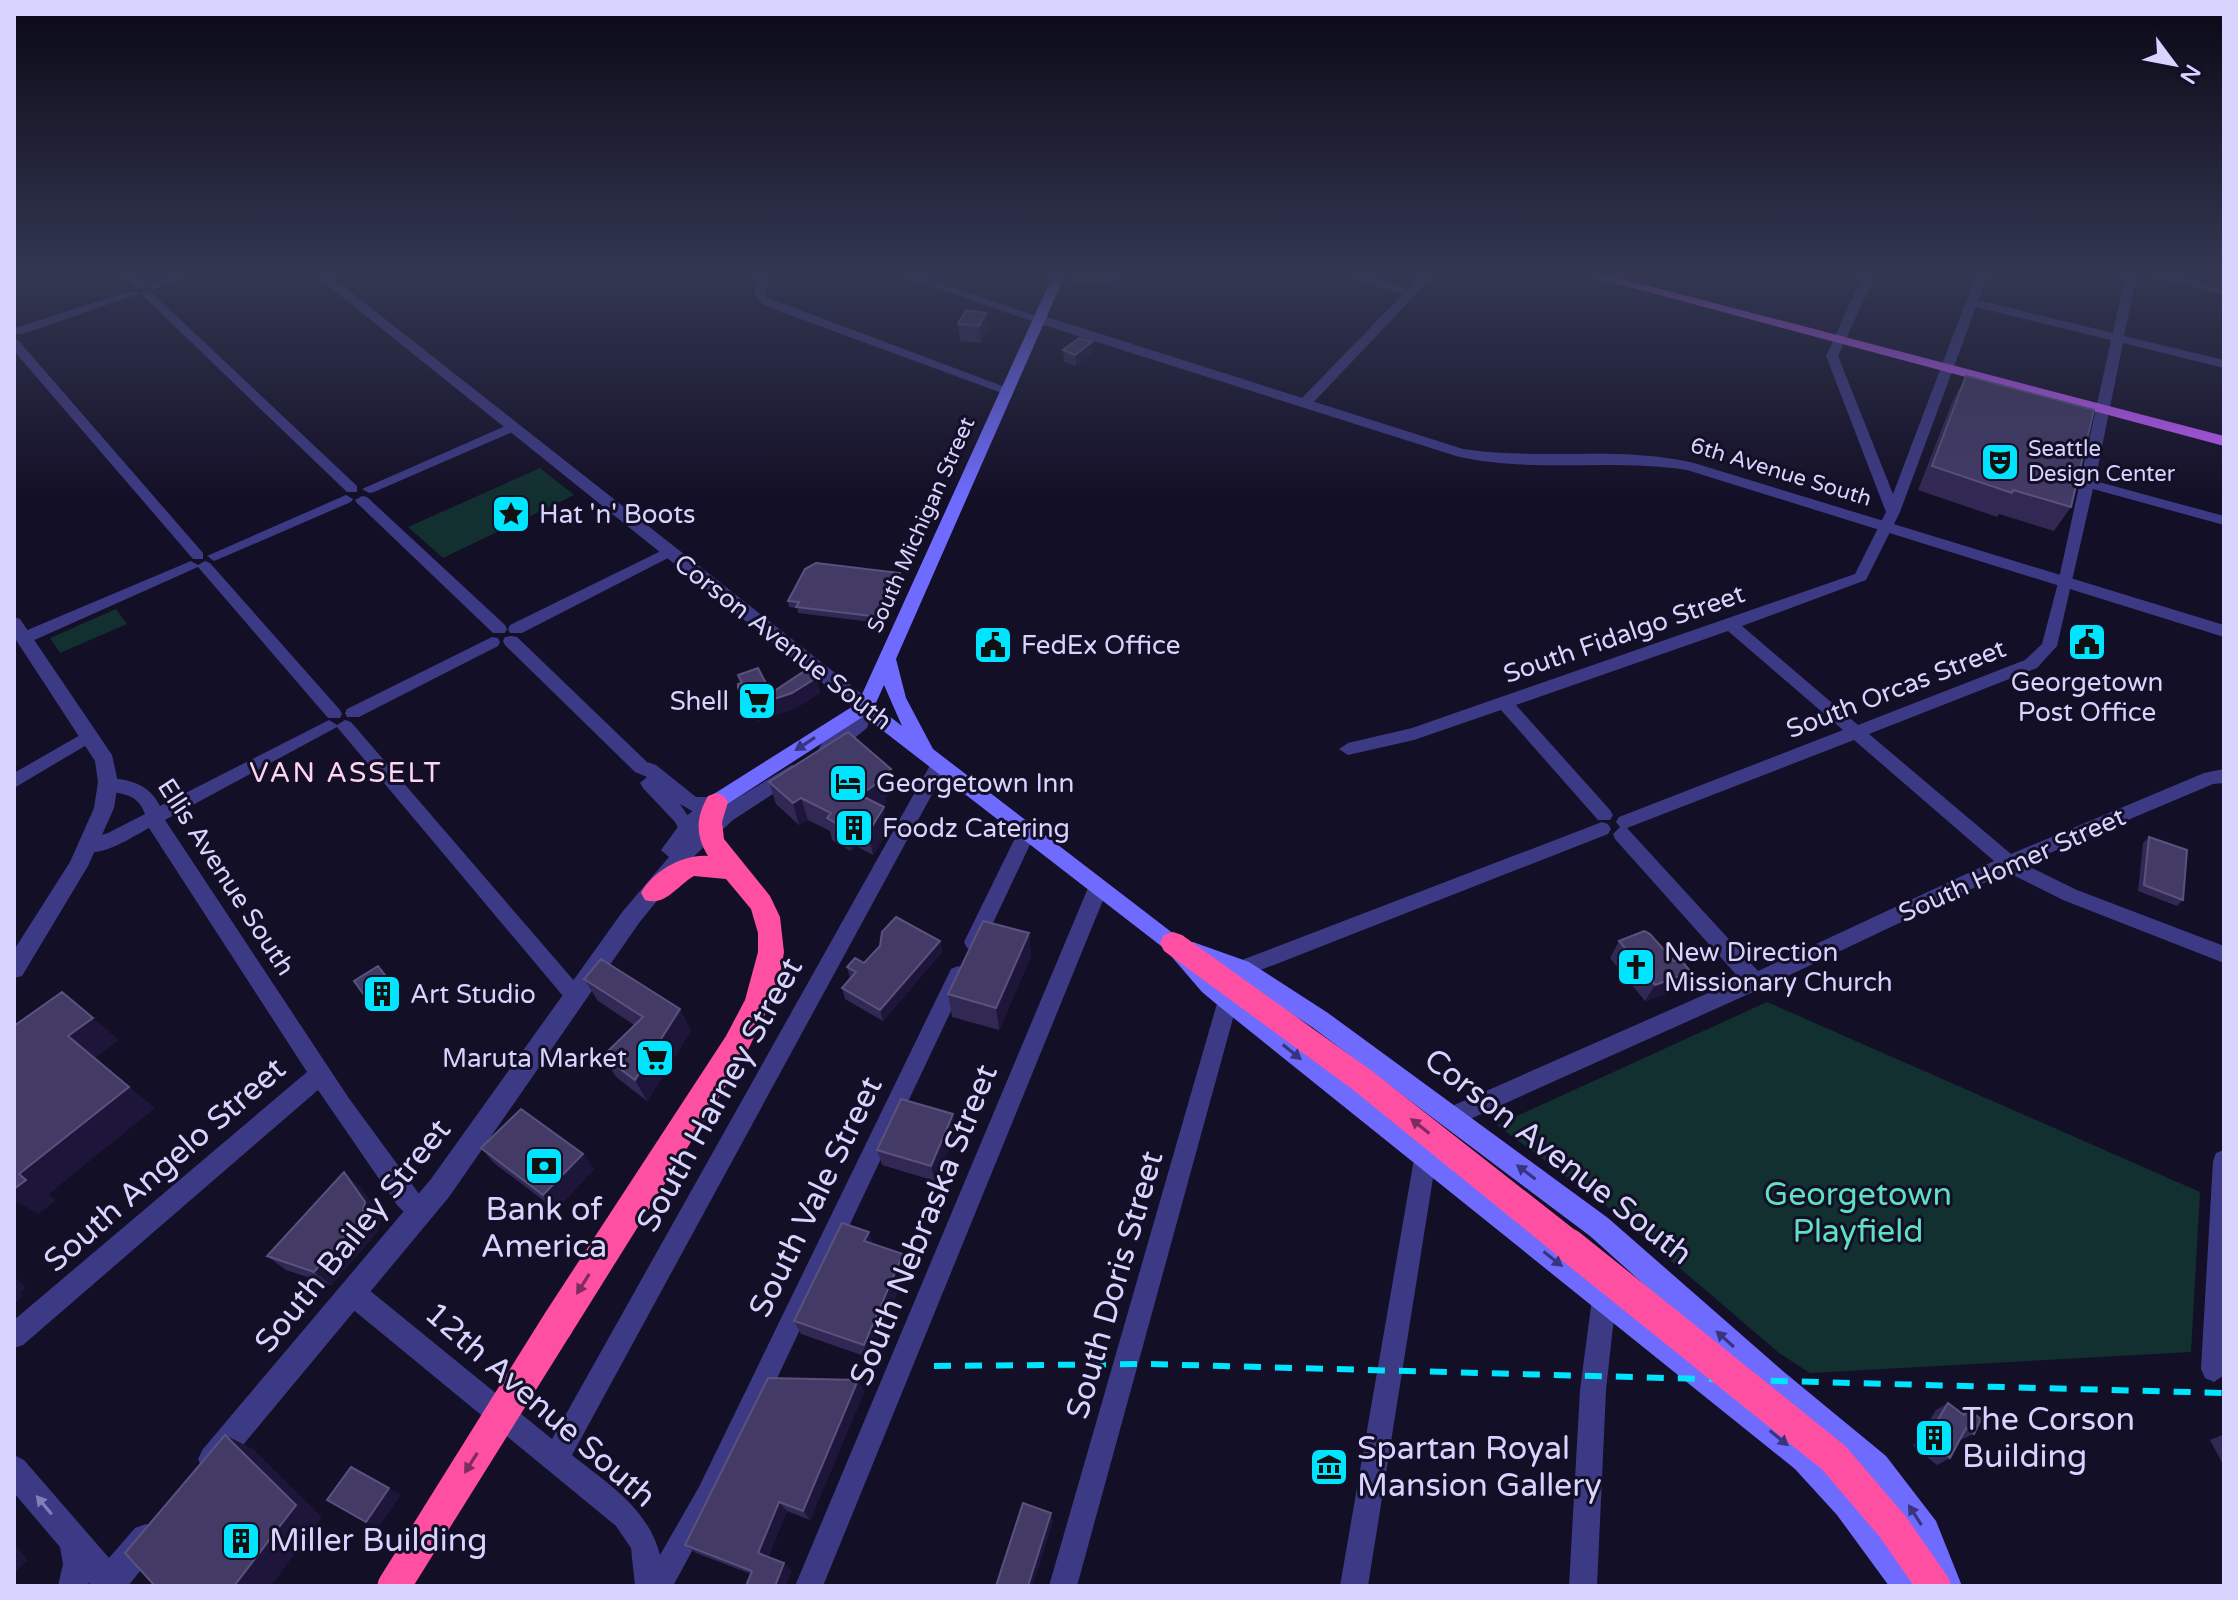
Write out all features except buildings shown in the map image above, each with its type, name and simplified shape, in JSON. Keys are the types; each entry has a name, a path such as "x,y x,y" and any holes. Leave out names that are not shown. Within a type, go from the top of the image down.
{"highway":[{"path":"394,1586 754,1008 768,968 770,930 766,913 739,873 698,828 716,802"},
{"path":"654,893 679,870 695,863 712,864 739,873"},
{"path":"1173,943 1374,1089 1804,1431 1834,1458 1869,1499 1934,1586"}],"main road":[{"name":"South Michigan Street","path":"865,707 1025,350"},
{"path":"1872,350 2224,441"},
{"path":"887,660 897,698 934,761"},
{"path":"716,802 865,707"},
{"name":"Corson Avenue South","path":"865,707 1173,943 1210,985 1228,1000 1834,1485 1876,1538 1908,1586"},
{"name":"Corson Avenue South","path":"1173,943 1241,969 1320,1020 1599,1227 1876,1466 1925,1532 1947,1586"},
{"path":"1659,1344 1685,1304"}],"street":[{"path":"27,350 202,561 575,996"},
{"path":"206,350 641,767 650,770 692,804 716,802"},
{"name":"Corson Avenue South","path":"415,350 865,707"},
{"path":"898,350 1007,390"},
{"name":"6th Avenue South","path":"1136,350 1485,458 1537,462 1628,459 1689,466 1889,519 2066,583 2224,631"},
{"path":"1305,403 1356,350"},
{"path":"1835,350 1832,356 1889,519"},
{"name":"South Fidalgo Street","path":"1348,749 1414,734 1853,582 1866,571 1889,519 1955,350"},
{"name":"South Orcas Street","path":"1624,828 1853,732 2031,664 2049,646 2066,583 2115,350"},
{"path":"2165,350 2224,364"},
{"path":"14,969 88,846 106,809 110,785 105,760 19,631 202,561 512,427"},
{"path":"2087,483 2224,521"},
{"path":"88,846 114,838 669,552"},
{"path":"1732,626 2007,863 2070,895 2224,955"},
{"path":"1504,703 1613,835 1624,828 1755,982"},
{"name":"South Bailey Street","path":"631,917 630,908 698,828 848,735 860,723 865,707"},
{"path":"14,781 89,736"},
{"name":"South Harney Street","path":"557,1457 934,761"},
{"path":"641,767 642,775 681,817 698,828"},
{"name":"South Homer Street","path":"1451,1117 1755,982 2007,863 2210,778 2224,776"},
{"name":"Ellis Avenue South","path":"110,785 127,785 141,790 157,825 321,1074 397,1186 421,1213"},
{"path":"1241,969 1603,822"},
{"name":"South Bailey Street","path":"196,1480 421,1213 631,917 654,893 678,860 698,828"},
{"name":"South Vale Street","path":"658,1586 708,1496 1027,832"},
{"name":"South Nebraska Street","path":"809,1586 1098,888"},
{"name":"South Doris Street","path":"1063,1586 1228,1000"},
{"name":"South Angelo Street","path":"14,1336 321,1074"},
{"path":"1354,1586 1425,1159"},
{"path":"2214,1369 2224,1161"},
{"name":"12th Avenue South","path":"354,1294 557,1457 639,1530 650,1567 649,1586"},
{"path":"1583,1586 1593,1390 1604,1299"},
{"path":"14,1470 109,1585 165,1517"},
{"path":"73,1586 78,1564 74,1541"}],"green space":[{"path":"540,468 574,495 443,558 408,527"},
{"path":"116,609 127,624 60,653 50,638"},
{"name":"Georgetown Playfield","path":"1767,1002 2200,1192 2191,1352 1810,1373 1779,1353 1613,1211 1497,1125"}],"railway":[{"path":"934,1366 1148,1364 2224,1393"}],"place":[{"name":"Seattle Design Center","path":"2000,462"},
{"name":"Hat 'n' Boots","path":"511,514"},
{"name":"Georgetown Post Office","path":"2087,642"},
{"name":"FedEx Office","path":"993,645"},
{"name":"Shell","path":"757,701"},
{"name":"Georgetown Inn","path":"848,783"},
{"name":"Foodz Catering","path":"854,828"},
{"name":"New Direction Missionary Church","path":"1636,967"},
{"name":"Art Studio","path":"382,994"},
{"name":"Maruta Market","path":"655,1058"},
{"name":"Bank of America","path":"544,1166"},
{"name":"The Corson Building","path":"1934,1438"},
{"name":"Spartan Royal Mansion Gallery","path":"1329,1467"},
{"name":"Miller Building","path":"241,1541"}],"district":[{"name":"VAN ASSELT","path":"346,773"}]}
